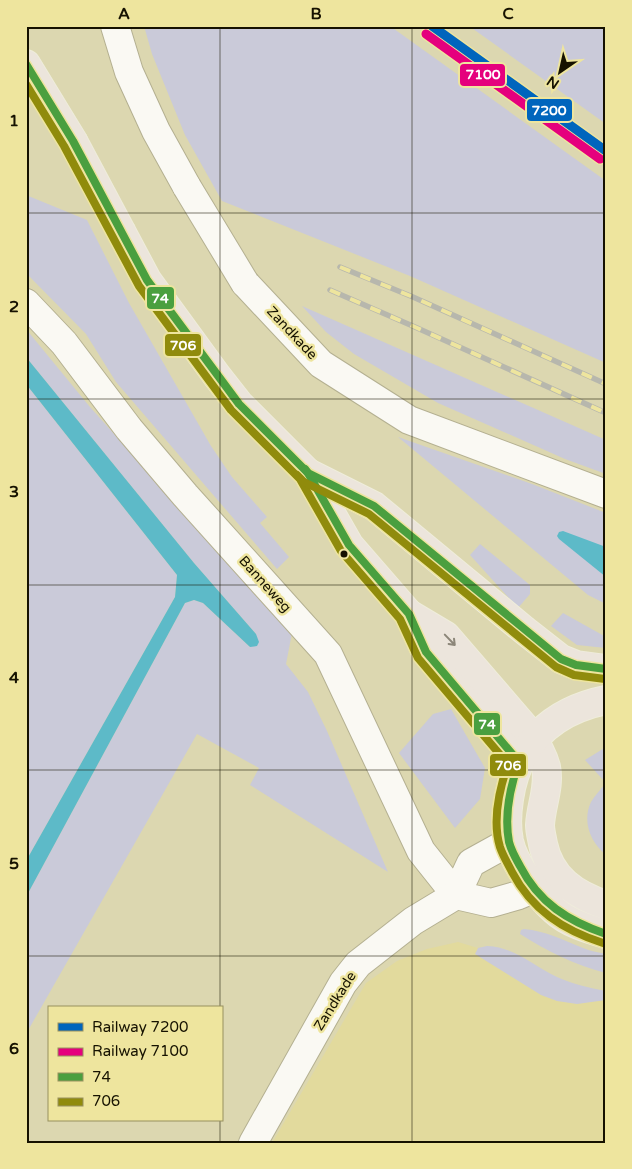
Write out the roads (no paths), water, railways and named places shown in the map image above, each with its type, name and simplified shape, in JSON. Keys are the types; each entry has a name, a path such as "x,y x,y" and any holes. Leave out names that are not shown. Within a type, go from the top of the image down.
{"main road":[{"path":"26,64 73,141 147,280 217,376 239,404 308,473 349,545 409,614 426,652 526,751 546,766 547,784 540,826 544,849 552,868 571,890 588,899 606,905"},
{"path":"308,473 374,506 561,659 576,665 601,669"},
{"path":"606,700 588,704 565,714 546,726 526,751 511,783 507,810 509,842 533,889 555,912 583,927 606,934"},
{"path":"533,889 561,880"}],"street":[{"name":"Zandkade","path":"115,26 128,72 156,131 187,187 246,283 321,364 410,420 606,494"},
{"name":"Banneweg","path":"26,303 64,343 129,429 185,496 328,654 418,844 456,895"},
{"path":"509,842 471,863 456,895 491,903 533,889"},
{"name":"Zandkade","path":"253,1143 343,983 358,964 413,921 456,895"}],"water":[{"path":"26,357 194,563 256,634 259,642 257,646 250,647 203,603 194,600 185,603 26,897 26,861 175,597 177,575 26,384"},
{"path":"563,531 606,547 606,577 559,539 557,536 559,532"}],"railway":[{"path":"340,267 413,297 606,384"},
{"path":"330,290 606,413"}],"rail line":[{"name":"7200","path":"432,26 606,151"},
{"name":"7100","path":"426,34 600,159"}]}
